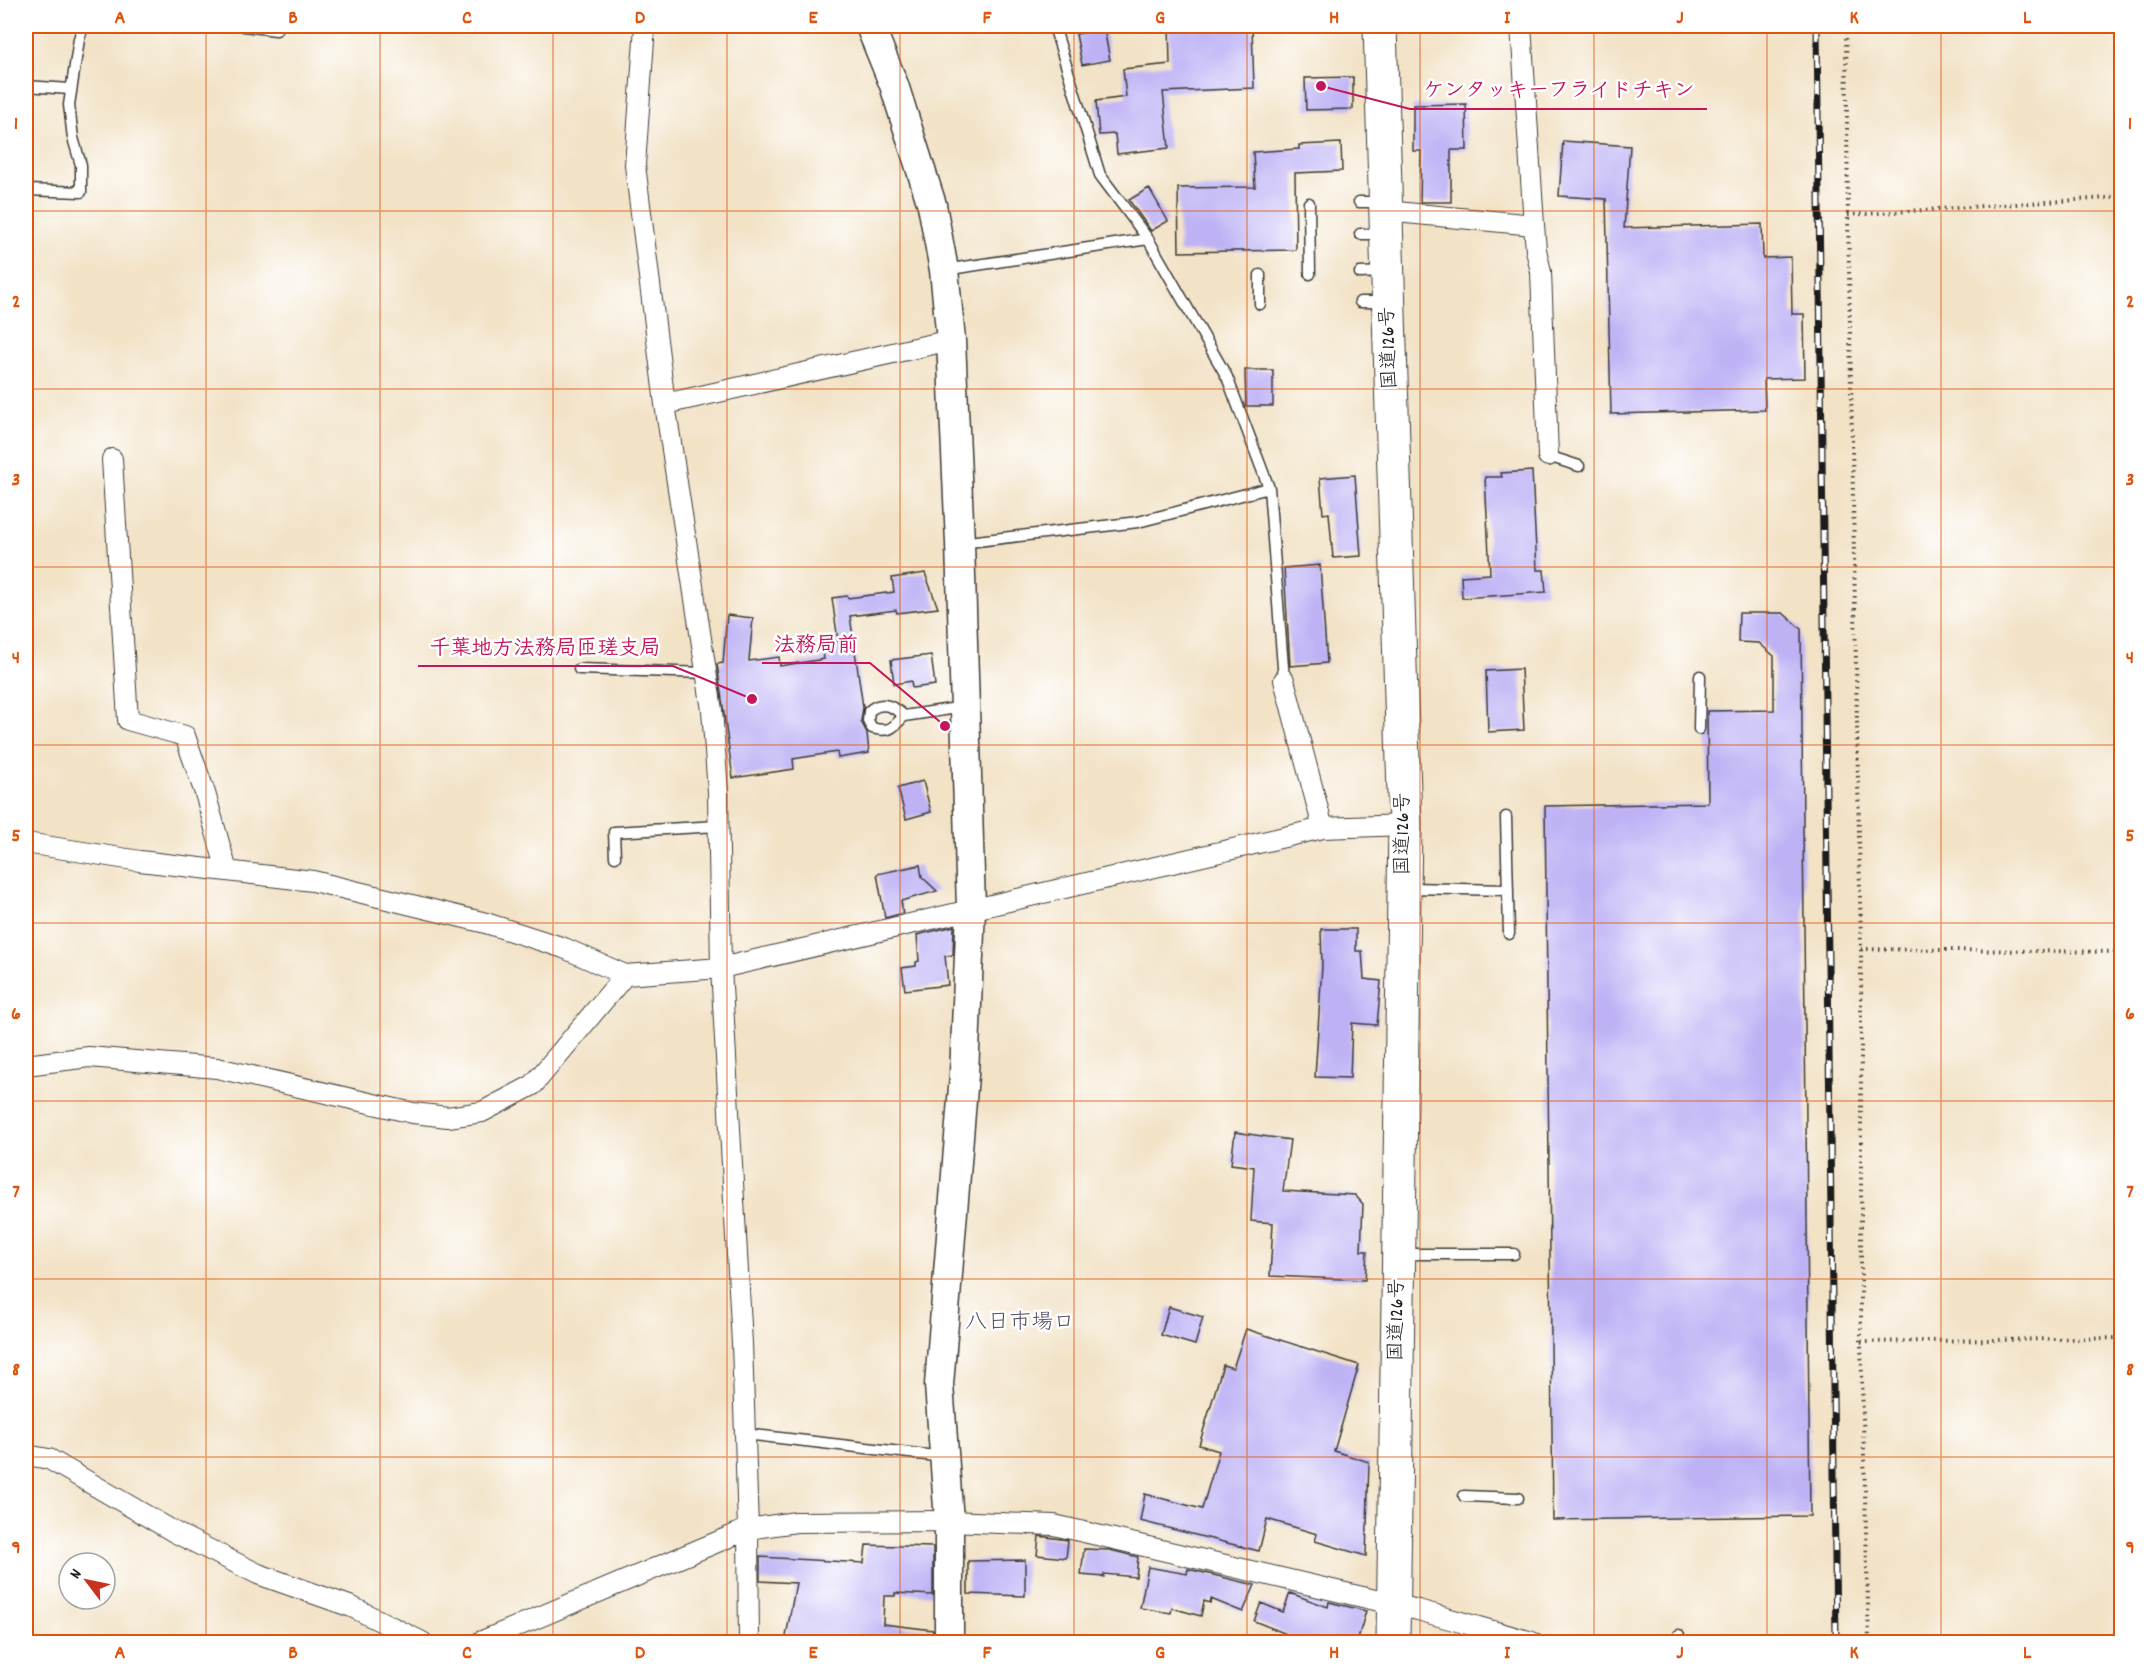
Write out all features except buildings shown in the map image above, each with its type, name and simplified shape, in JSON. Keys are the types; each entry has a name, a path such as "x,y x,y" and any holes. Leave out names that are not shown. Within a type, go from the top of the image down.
{"highway":[{"name":"国道126号","path":"1380,26 1374,287 1405,825 1393,1642"}],"street":[{"path":"645,26 635,165 665,404 712,710 718,826 721,968 742,1343 749,1642"},
{"path":"870,26 894,85 932,205 944,270 951,340 960,543 971,908 964,1075 939,1385 949,1521 949,1642"},
{"path":"1521,26 1536,250 1541,272 1548,456"},
{"path":"1375,217 1534,225"},
{"path":"665,404 951,340"},
{"path":"112,459 128,720 185,736 205,793 227,871"},
{"path":"1284,680 1323,828"},
{"path":"26,843 140,861 313,882 486,923 564,948 625,975 721,968 971,908 1323,828 1405,825"},
{"path":"26,1065 89,1057 217,1068 413,1113 448,1117 482,1112 533,1085 625,975"},
{"path":"26,1455 49,1459 176,1533 258,1574 352,1607 422,1642"},
{"path":"480,1642 748,1529 796,1521 949,1521 1054,1525 1393,1604 1532,1642"}],"lane":[{"path":"26,190 81,192 81,165 73,138 69,105 70,89 83,26"},
{"path":"244,26 276,30 276,26"},
{"path":"1054,26 1100,175 1148,239 1227,377 1269,488 1284,680"},
{"path":"26,86 70,89"},
{"path":"1309,203 1310,274"},
{"path":"944,270 1148,239"},
{"path":"1260,275 1260,304"},
{"path":"1548,456 1579,466"},
{"path":"960,543 1138,522 1269,488"},
{"path":"579,669 706,673"},
{"path":"1699,729 1700,676"},
{"path":"904,716 964,707"},
{"path":"1506,817 1509,934"},
{"path":"615,857 614,832 718,826"},
{"path":"1404,888 1508,890"},
{"path":"1399,1254 1514,1254"},
{"path":"745,1434 945,1457"},
{"path":"1464,1496 1518,1498"}],"path":[{"path":"1846,26 1861,949 1860,1342 1869,1642"},
{"path":"1848,215 2121,197"},
{"path":"1861,949 2121,952"},
{"path":"1860,1342 2121,1338"}],"railway":[{"path":"1817,26 1836,1642"}],"place":[{"name":"ケンタッキーフライドチキン","path":"1321,86"},
{"name":"千葉地方法務局匝瑳支局","path":"752,699"},
{"name":"法務局前","path":"945,726"}],"district":[{"name":"八日市場ロ","path":"1020,1323"}]}
